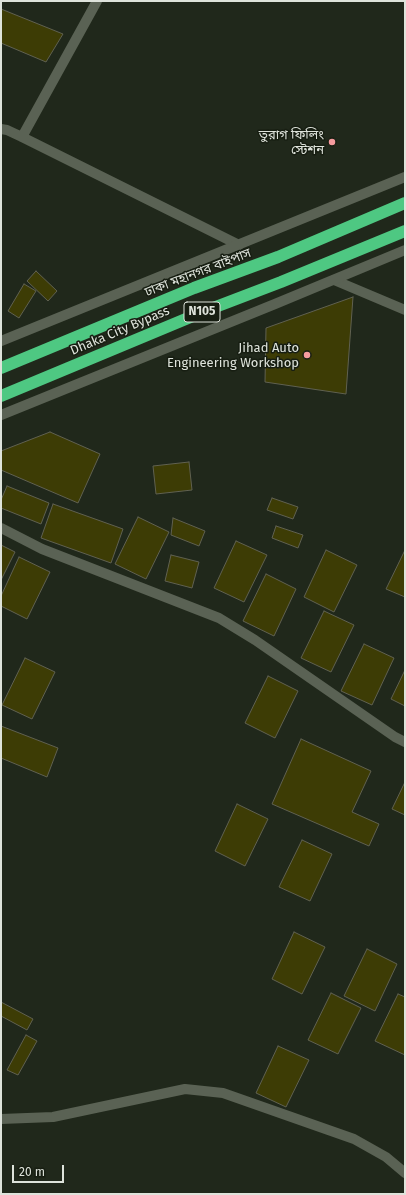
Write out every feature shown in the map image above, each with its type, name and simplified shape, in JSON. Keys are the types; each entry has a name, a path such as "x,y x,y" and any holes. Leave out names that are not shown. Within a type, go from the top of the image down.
{"highway":[{"name":"ঢাকা মহানগর বাইপাস","path":"1,368 194,288 278,257 405,203"},
{"name":"Dhaka City Bypass","path":"1,396 205,311 281,282 405,231"}],"street":[{"path":"22,137 97,1"},
{"path":"1,129 7,130 22,137 239,245"},
{"path":"1,341 405,177"},
{"path":"1,415 405,250"},
{"path":"334,280 405,310"},
{"path":"1,528 42,549 219,618 255,640 395,737 405,742"},
{"path":"1,1119 54,1117 185,1089 223,1093 354,1139 386,1157 405,1173"}],"building":[{"path":"1,9 63,34 46,62 1,43"},
{"path":"36,271 57,291 48,301 27,281"},
{"path":"24,284 36,291 19,318 8,311"},
{"name":"Jihad Auto Engineering Workshop","path":"353,297 346,394 265,382 266,328"},
{"path":"50,432 100,454 78,503 1,470 1,451"},
{"path":"189,462 192,490 156,494 153,466"},
{"path":"7,486 49,503 41,524 1,508 1,500"},
{"path":"272,498 298,507 293,519 267,510"},
{"path":"53,504 123,529 111,563 41,538"},
{"path":"138,517 169,532 146,579 115,564"},
{"path":"173,518 205,531 199,546 171,535"},
{"path":"276,526 303,535 298,548 272,538"},
{"path":"236,541 267,555 244,602 214,588"},
{"path":"1,545 15,552 1,580"},
{"path":"326,550 357,565 334,612 304,597"},
{"path":"405,550 405,597 386,589"},
{"path":"171,555 199,562 192,588 165,581"},
{"path":"19,557 50,572 27,619 1,606 1,596"},
{"path":"266,574 296,589 274,636 243,621"},
{"path":"324,611 354,625 331,672 301,658"},
{"path":"364,644 394,658 372,705 341,691"},
{"path":"25,658 55,672 32,719 2,705"},
{"path":"405,670 405,706 391,699"},
{"path":"268,676 298,691 275,738 245,723"},
{"path":"1,726 58,748 47,777 1,758"},
{"path":"301,739 371,771 352,812 379,824 369,846 272,804"},
{"path":"405,782 405,815 392,809"},
{"path":"237,804 268,819 245,866 215,851"},
{"path":"302,840 332,854 310,901 279,887"},
{"path":"294,932 325,947 302,994 272,979"},
{"path":"367,949 397,964 375,1011 344,996"},
{"path":"331,993 361,1008 338,1054 308,1040"},
{"path":"398,994 405,997 405,1055 375,1041"},
{"path":"1,1002 33,1019 27,1030 1,1016"},
{"path":"26,1035 37,1041 18,1075 7,1070"},
{"path":"278,1046 309,1060 286,1107 256,1093"}],"place":[{"name":"তুরাগ ফিলিং স্টেশন","path":"332,142"},
{"name":"Jihad Auto Engineering Workshop","path":"307,355"}]}
